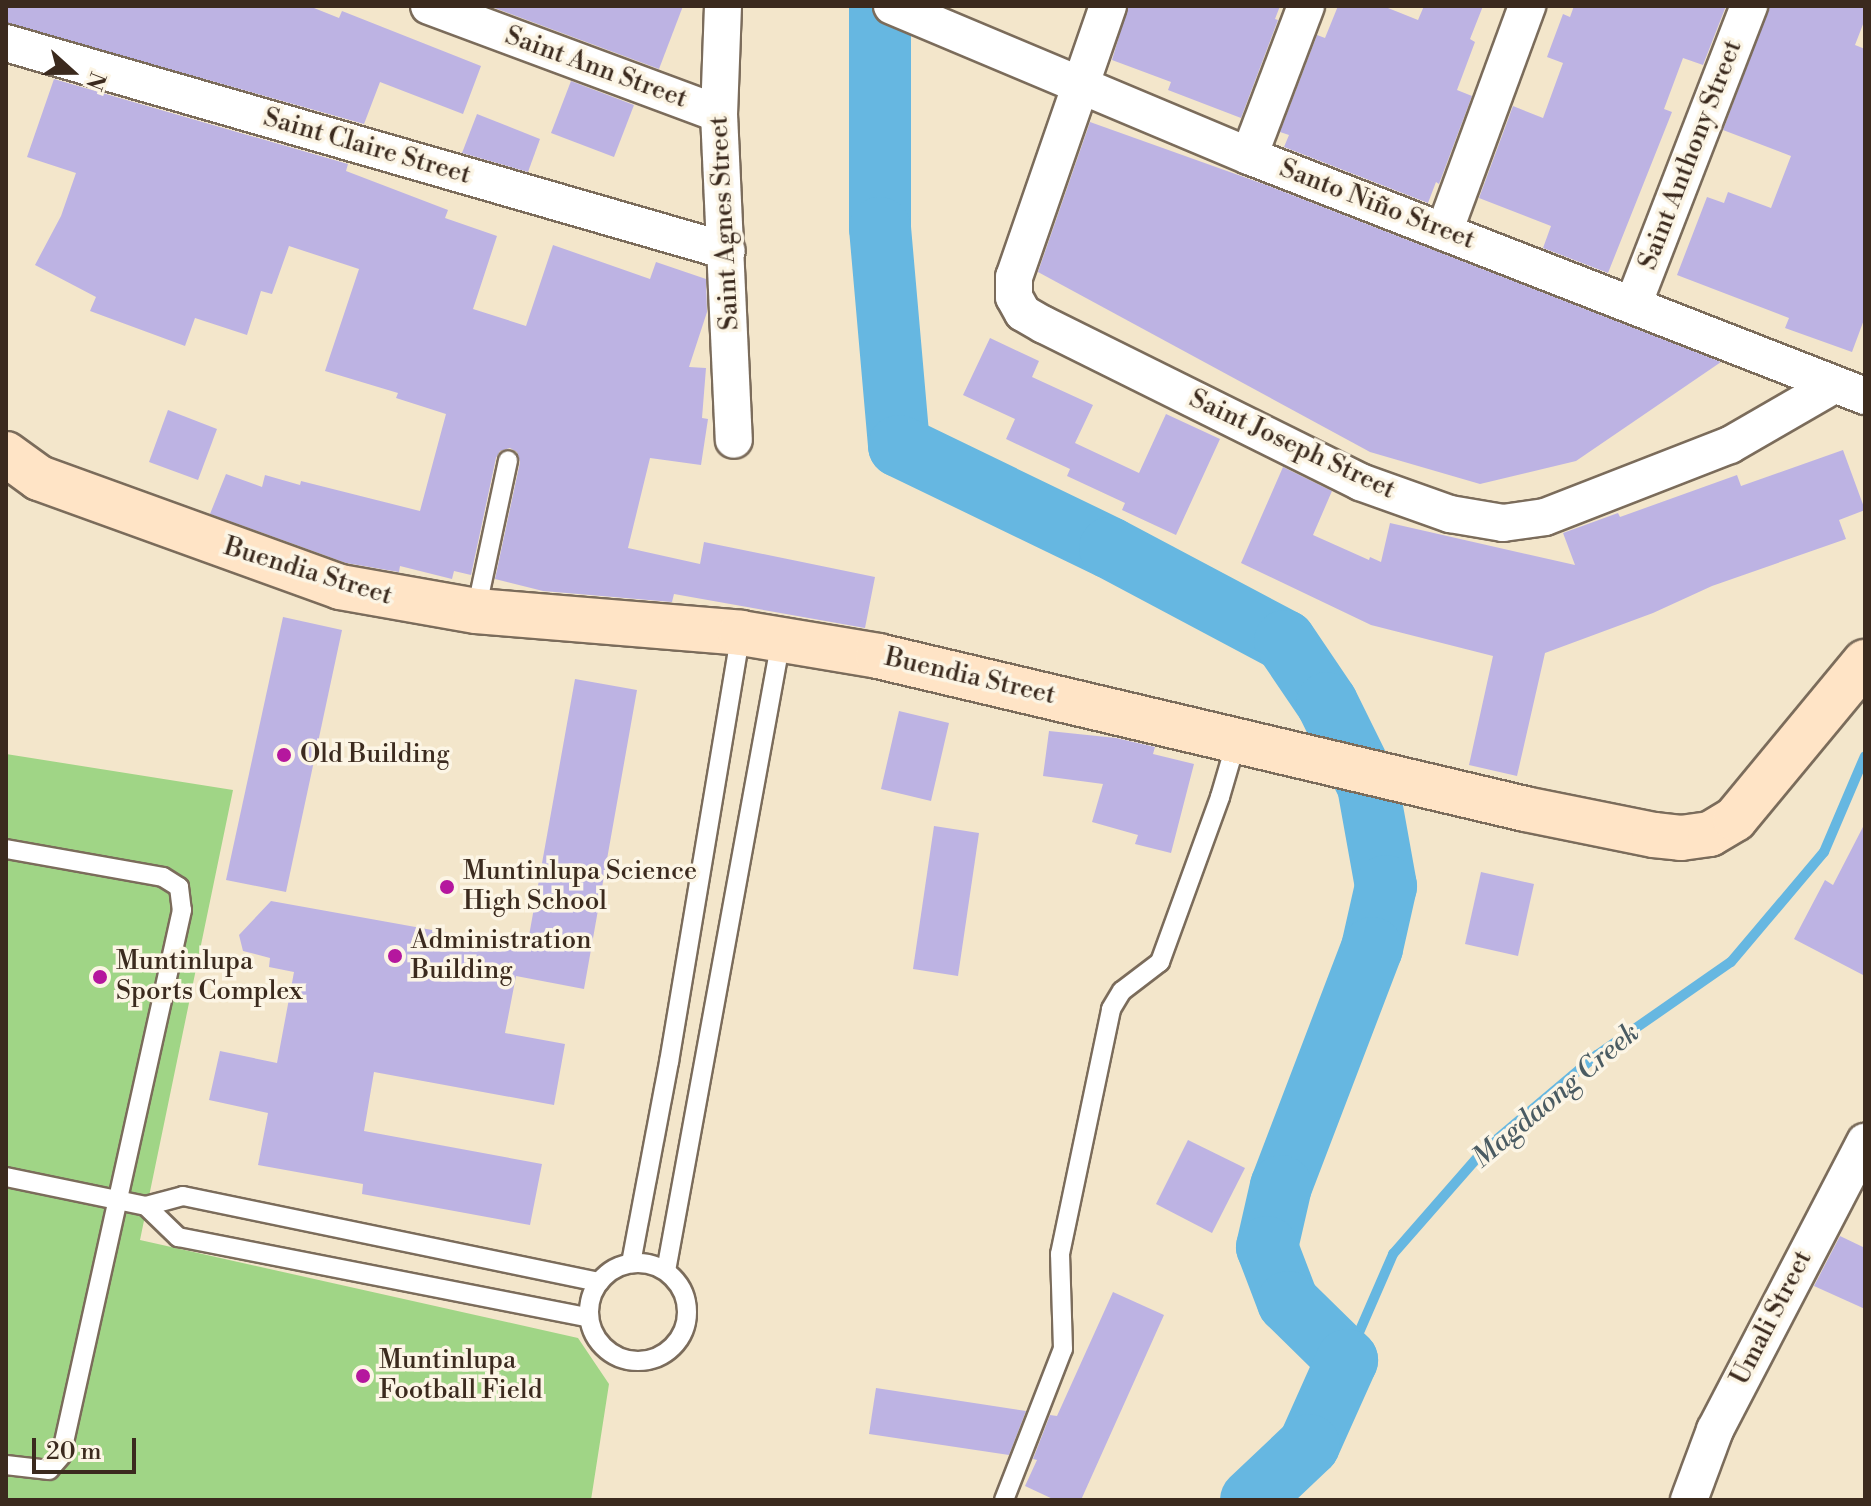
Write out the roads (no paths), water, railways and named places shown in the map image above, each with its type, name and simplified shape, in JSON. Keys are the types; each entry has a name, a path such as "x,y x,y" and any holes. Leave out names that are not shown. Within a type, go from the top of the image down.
{"street":[{"name":"Saint Ann Street","path":"429,6 719,114"},
{"name":"Saint Agnes Street","path":"723,6 719,114 734,440"},
{"name":"Santo Niño Street","path":"892,6 1080,88 1249,156 1850,391"},
{"name":"Saint Joseph Street","path":"1108,6 1014,277 1014,297 1023,313 1360,482 1450,514 1503,523 1545,517 1730,445 1850,391"},
{"path":"1249,156 1306,6"},
{"path":"1444,232 1527,6"},
{"name":"Saint Anthony Street","path":"1633,305 1749,6"},
{"name":"Saint Claire Street","path":"6,43 727,251"},
{"name":"Buendia Street","path":"17,469 340,587 476,611 761,635 928,666 1403,779 1654,835 1681,838 1710,834 1735,819 1865,662"},
{"name":"Umali Street","path":"1689,1500 1715,1430 1865,1142"}],"lane":[{"path":"476,611 508,460"},
{"path":"631,1263 687,950 761,635"},
{"path":"666,1271 722,955 761,635"},
{"path":"1004,1500 1063,1349 1060,1254 1111,1009 1122,991 1160,962 1168,946 1237,739"},
{"path":"6,849 163,877 179,887 182,910 61,1456 49,1470 6,1465"},
{"path":"687,950 722,955"},
{"path":"669,1062 699,1075"},
{"path":"6,1177 146,1206 183,1196 599,1282"},
{"path":"146,1206 178,1237 589,1318"},
{"path":"631,1263 643,1263 666,1271 682,1290 688,1314 684,1330 663,1355 648,1361 615,1357 593,1333 589,1318 592,1293 608,1273 631,1263"}],"waterway":[{"path":"880,6 880,228 899,446 1110,548 1285,641 1327,703 1368,786 1386,886 1372,948 1281,1186 1267,1247 1288,1302 1347,1360 1309,1445 1251,1500"},
{"name":"Magdaong Creek","path":"1347,1360 1393,1254 1484,1150 1597,1055 1731,962 1824,852 1865,756"}],"place":[{"name":"Old Building","path":"284,755"},
{"name":"Muntinlupa Science High School","path":"447,887"},
{"name":"Administration Building","path":"395,956"},
{"name":"Muntinlupa Sports Complex","path":"100,977"},
{"name":"Muntinlupa Football Field","path":"363,1376"}]}
